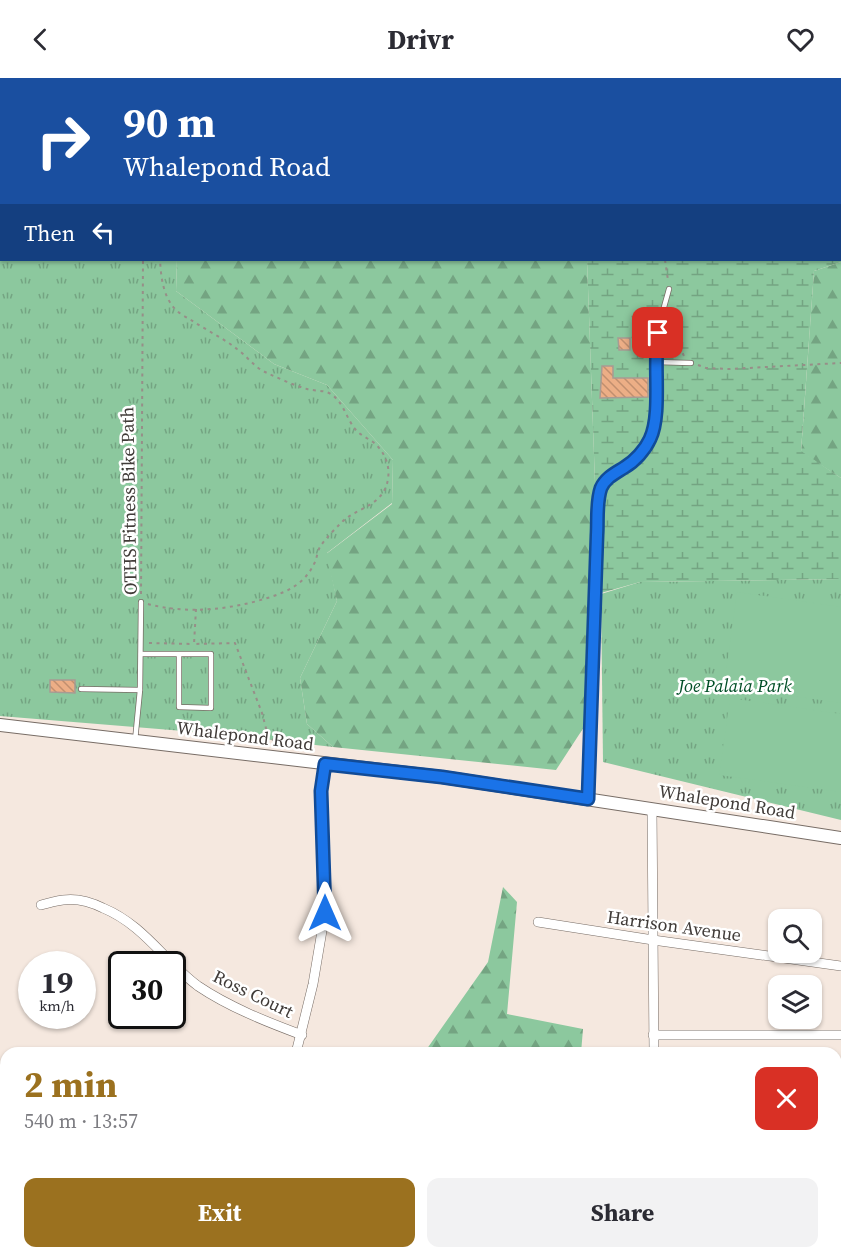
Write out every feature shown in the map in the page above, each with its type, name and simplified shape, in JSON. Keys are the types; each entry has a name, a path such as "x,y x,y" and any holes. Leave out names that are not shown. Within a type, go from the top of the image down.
{"street":[{"name":"Whalepond Road","path":"0,725 442,777 841,838"},
{"path":"298,1047 313,984 325,913 321,791 325,764"},
{"path":"652,809 654,1047"},
{"name":"Ross Court","path":"41,905 62,900 76,900 98,905 124,918 138,929 182,972 207,992 273,1024 302,1035"},
{"name":"Harrison Avenue","path":"538,922 841,966"},
{"path":"654,1035 841,1035"}],"lane":[{"path":"588,799 599,495 607,480 636,459 651,438 656,412 656,346 669,290"},
{"path":"656,362 691,363"},
{"path":"135,741 140,690 141,602"},
{"path":"141,654 179,654 211,654 211,708 179,707 179,654"},
{"path":"81,689 140,690"}],"path":[{"name":"OTHS Fitness Bike Path","path":"143,261 141,602 156,606 196,609 248,604 279,595 303,580 314,565 320,548 344,520 369,506 379,497 388,480 388,465 382,451 357,432 335,397 328,392 307,389 261,371 237,348 176,311 166,296 160,261"},
{"path":"665,261 675,339 681,352 691,363 706,368 729,369 841,363"},
{"path":"194,644 196,609"},
{"path":"141,643 235,643 262,713 268,736 277,743"}],"green space":[{"path":"0,261 177,261 176,291 274,364 327,385 393,460 392,503 327,553 337,601 300,678 307,724 333,747 220,734 0,716"},
{"path":"177,261 587,261 601,593 584,727 556,770 333,747 307,724 300,678 337,601 326,554 392,504 393,460 327,385 274,364 176,291"},
{"path":"587,261 841,261 814,271 801,451 841,478 841,579 640,582 601,593"},
{"path":"841,262 841,478 801,452 814,271"},
{"name":"Joe Palaia Park","path":"841,579 841,820 603,762 601,594 640,582"},
{"path":"737,592 841,607 841,703 724,686"},
{"path":"730,698 841,714 841,792 719,775"},
{"path":"503,887 517,902 507,1014 583,1029 582,1047 428,1047 488,962"}],"building":[{"path":"618,338 630,338 630,350 619,350"},
{"path":"602,366 613,366 613,378 648,378 648,397 600,398"},
{"path":"50,680 75,680 75,693 50,692"}],"route":[{"path":"325,913 321,791 325,764 442,777 588,799 599,495 607,480 636,459 651,438 656,412 658,333"}]}
